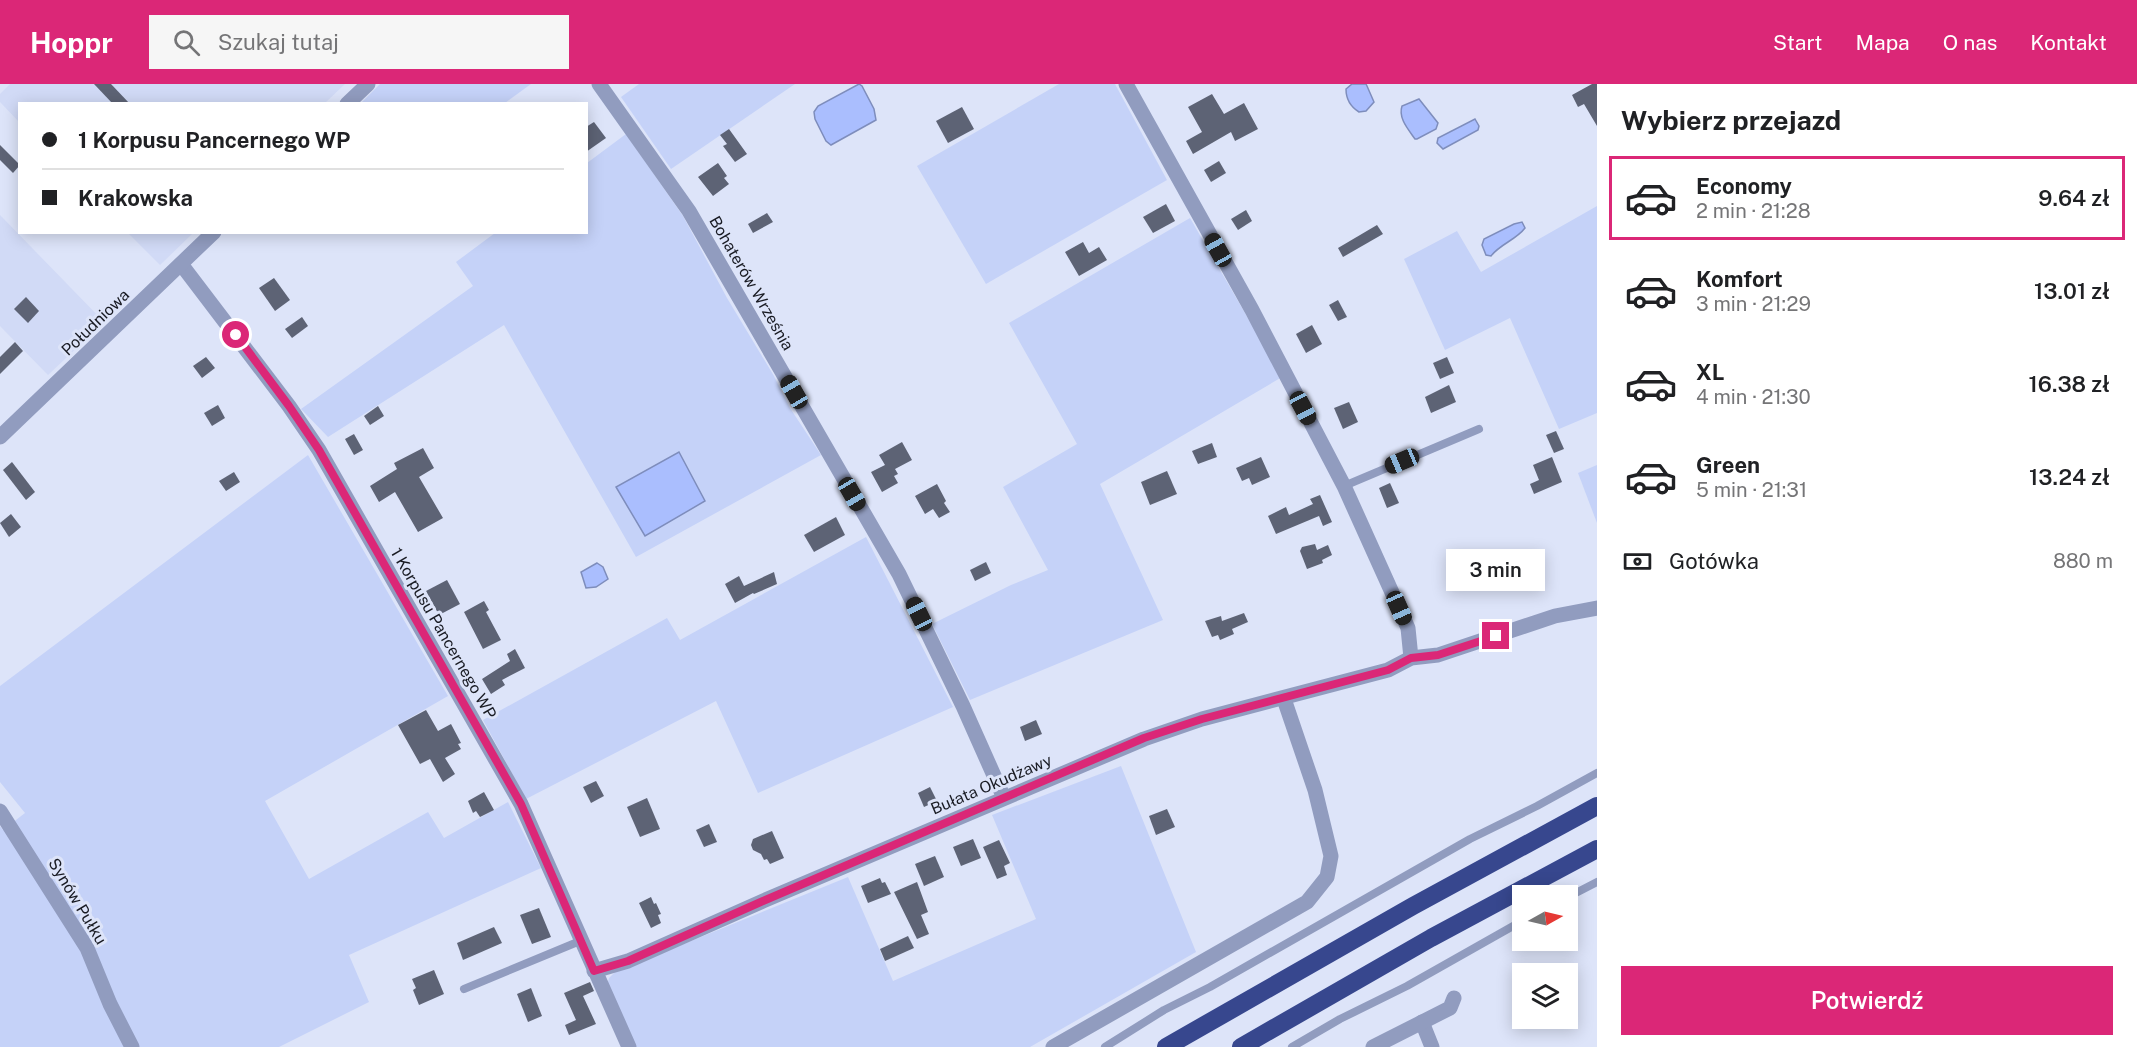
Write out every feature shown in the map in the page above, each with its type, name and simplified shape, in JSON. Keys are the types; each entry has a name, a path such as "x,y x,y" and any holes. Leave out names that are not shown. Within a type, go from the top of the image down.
{"highway":[{"path":"1166,1047 1413,906 1597,807"},
{"path":"1241,1047 1431,938 1597,849"}],"street":[{"path":"349,102 368,84"},
{"name":"Bohaterów Września","path":"598,84 689,210 899,574 963,706 1004,798"},
{"path":"1126,84 1252,310 1344,486 1408,628 1411,658"},
{"name":"Południowa","path":"0,437 212,234"},
{"name":"1 Korpusu Pancernego WP","path":"182,264 289,406 319,450 521,804 629,1047"},
{"name":"Bułata Okudżawy","path":"594,971 628,961 1144,738 1202,719 1388,670 1411,658 1438,655 1555,616 1597,608"},
{"path":"1053,1047 1307,902 1327,877 1331,856 1315,790 1284,699"},
{"name":"Synów Pułku","path":"0,811 87,948 110,1004 132,1047"},
{"path":"1373,1047 1449,1008 1454,998"},
{"path":"1422,1022 1432,1047"}],"lane":[{"path":"1344,486 1479,429"},
{"path":"1105,1047 1164,1010 1210,987 1470,839 1597,773"},
{"path":"1578,892 1597,882"},
{"path":"1292,1047 1512,927"},
{"path":"464,989 580,941"}],"shaded area":[{"path":"10,84 345,84 326,102 18,102 18,121 0,102 0,94"},
{"path":"380,84 531,84 506,102 362,102"},
{"path":"639,84 795,84 671,169 621,97"},
{"path":"1059,84 1115,84 1167,180 986,284 917,166"},
{"path":"626,134 683,216 790,408 821,455 636,557 504,325 328,437 301,409 473,286 456,262 494,234 588,234 588,162"},
{"path":"1597,206 1597,413 1559,429 1510,318 1445,350 1404,259 1457,231 1481,272"},
{"path":"0,215 104,322 48,375 0,326"},
{"path":"1190,218 1282,377 1100,484 1163,620 970,700 932,624 1011,585 1048,570 1003,487 1077,444 1009,323"},
{"path":"129,234 192,234 160,265"},
{"path":"308,455 448,696 265,801 309,879 428,812 444,838 508,802 541,868 349,955 369,1002 279,1047 0,1047 0,826 3,830 25,813 0,782 0,686"},
{"path":"1597,465 1597,523 1578,473"},
{"path":"866,537 953,707 758,793 716,701 526,799 483,720 667,618 680,640"},
{"path":"1121,766 1196,952 1030,1047 633,1047 606,989 609,978 615,972 848,877 893,981 1036,919 992,815"}],"water":[{"path":"859,84 874,109 876,120 831,145 826,141 814,112 818,106"},
{"path":"1352,84 1366,84 1374,102 1366,111 1359,112 1350,102 1346,89"},
{"path":"1419,99 1438,123 1436,129 1415,139 1404,123 1401,110 1402,106"},
{"path":"1475,119 1479,126 1478,130 1443,149 1437,143 1438,138"},
{"path":"1522,222 1525,228 1517,236 1491,256 1486,255 1482,245 1484,239"},
{"path":"679,452 705,501 645,536 616,487"},
{"path":"597,563 603,567 608,579 596,587 586,588 581,572"}],"building":[{"path":"94,84 111,84 128,102 111,102"},
{"path":"1592,84 1597,84 1597,126 1584,104 1578,107 1572,95"},
{"path":"1212,94 1224,114 1244,103 1258,129 1235,141 1231,132 1193,154 1186,141 1202,132 1188,107"},
{"path":"962,107 974,129 948,143 936,121"},
{"path":"594,122 606,138 588,151 588,126"},
{"path":"729,129 747,154 735,162 723,146 727,144 720,135"},
{"path":"0,145 18,163 18,167 13,173 0,160"},
{"path":"1219,161 1226,173 1211,182 1204,170"},
{"path":"718,163 727,176 724,178 729,184 713,196 698,177"},
{"path":"1166,204 1175,221 1153,233 1143,217"},
{"path":"1246,210 1252,221 1238,230 1231,219"},
{"path":"767,213 773,222 753,233 748,224"},
{"path":"1377,225 1383,234 1343,257 1338,248"},
{"path":"1083,242 1089,253 1099,247 1107,260 1079,276 1065,252"},
{"path":"274,278 290,300 275,311 259,288"},
{"path":"26,297 39,311 28,323 14,309"},
{"path":"1338,300 1347,317 1338,321 1329,305"},
{"path":"302,317 308,326 292,338 285,329"},
{"path":"1312,325 1322,344 1306,353 1296,334"},
{"path":"15,342 23,351 0,374 0,357"},
{"path":"206,357 215,368 202,378 193,366"},
{"path":"1447,357 1454,373 1440,379 1433,363"},
{"path":"1449,385 1456,402 1431,413 1425,397"},
{"path":"1349,402 1358,422 1343,429 1334,408"},
{"path":"218,405 225,418 212,426 204,413"},
{"path":"378,406 384,416 370,425 364,416"},
{"path":"1556,431 1564,449 1554,453 1546,435"},
{"path":"354,434 363,450 354,455 345,439"},
{"path":"902,442 912,460 895,469 898,474 894,476 898,483 882,492 871,472 885,465 879,455"},
{"path":"1212,443 1217,457 1198,464 1192,451"},
{"path":"423,448 434,468 419,477 443,518 418,532 395,492 379,502 370,486 397,469 394,463"},
{"path":"1261,457 1270,477 1252,485 1249,478 1242,481 1236,468"},
{"path":"1552,457 1562,482 1534,494 1530,484 1539,480 1533,465"},
{"path":"12,462 35,492 26,500 3,470"},
{"path":"1167,471 1177,494 1150,505 1141,482"},
{"path":"234,472 240,482 226,491 219,481"},
{"path":"1390,483 1399,503 1387,508 1379,488"},
{"path":"937,484 950,512 939,518 933,509 925,514 915,496"},
{"path":"1320,495 1332,522 1323,526 1319,516 1276,534 1268,516 1286,507 1289,515 1313,504 1310,499"},
{"path":"11,514 21,527 9,537 0,523"},
{"path":"836,517 845,535 814,552 804,535"},
{"path":"1315,544 1317,550 1328,545 1332,555 1322,560 1323,563 1307,569 1300,551 1302,547"},
{"path":"986,562 991,573 975,581 970,570"},
{"path":"774,572 777,584 735,603 725,584 739,576 744,586"},
{"path":"447,580 460,604 439,615 426,591"},
{"path":"484,601 489,610 486,612 501,640 483,649 464,612"},
{"path":"1244,613 1248,622 1232,629 1234,634 1220,640 1218,635 1212,637 1205,621 1221,616 1222,621"},
{"path":"515,649 525,668 502,680 505,685 491,694 482,679 510,661 507,654"},
{"path":"426,710 438,731 451,724 461,743 458,744 461,749 445,758 455,774 443,782 430,759 420,764 398,725"},
{"path":"1036,720 1042,734 1025,741 1020,727"},
{"path":"596,781 604,796 591,803 583,787"},
{"path":"930,787 937,801 924,807 918,793"},
{"path":"484,792 494,810 480,817 476,811 473,813 468,801"},
{"path":"647,798 660,829 640,837 627,807"},
{"path":"1167,809 1175,827 1156,835 1149,816"},
{"path":"709,824 717,842 704,847 696,830"},
{"path":"772,831 784,858 770,864 761,854 753,850 751,845 753,839"},
{"path":"973,839 981,858 961,866 953,847"},
{"path":"999,840 1010,863 1004,866 1007,875 997,879 983,847"},
{"path":"935,856 944,877 924,886 915,864"},
{"path":"880,878 882,883 885,882 891,894 868,903 861,886"},
{"path":"917,882 928,912 921,915 929,934 917,939 894,892"},
{"path":"651,897 661,914 658,915 661,923 651,928 639,903"},
{"path":"539,908 551,937 532,944 520,915"},
{"path":"494,927 502,943 463,960 457,943"},
{"path":"908,936 914,948 885,961 880,949"},
{"path":"434,970 444,994 419,1005 413,990 416,988 412,979"},
{"path":"590,982 594,991 583,996 596,1024 569,1035 565,1025 576,1020 564,993"},
{"path":"531,988 542,1016 528,1022 517,994"}],"route":[{"path":"236,335 319,450 521,804 594,971 628,961 1144,738 1202,719 1388,670 1411,658 1438,655 1496,636"}]}
